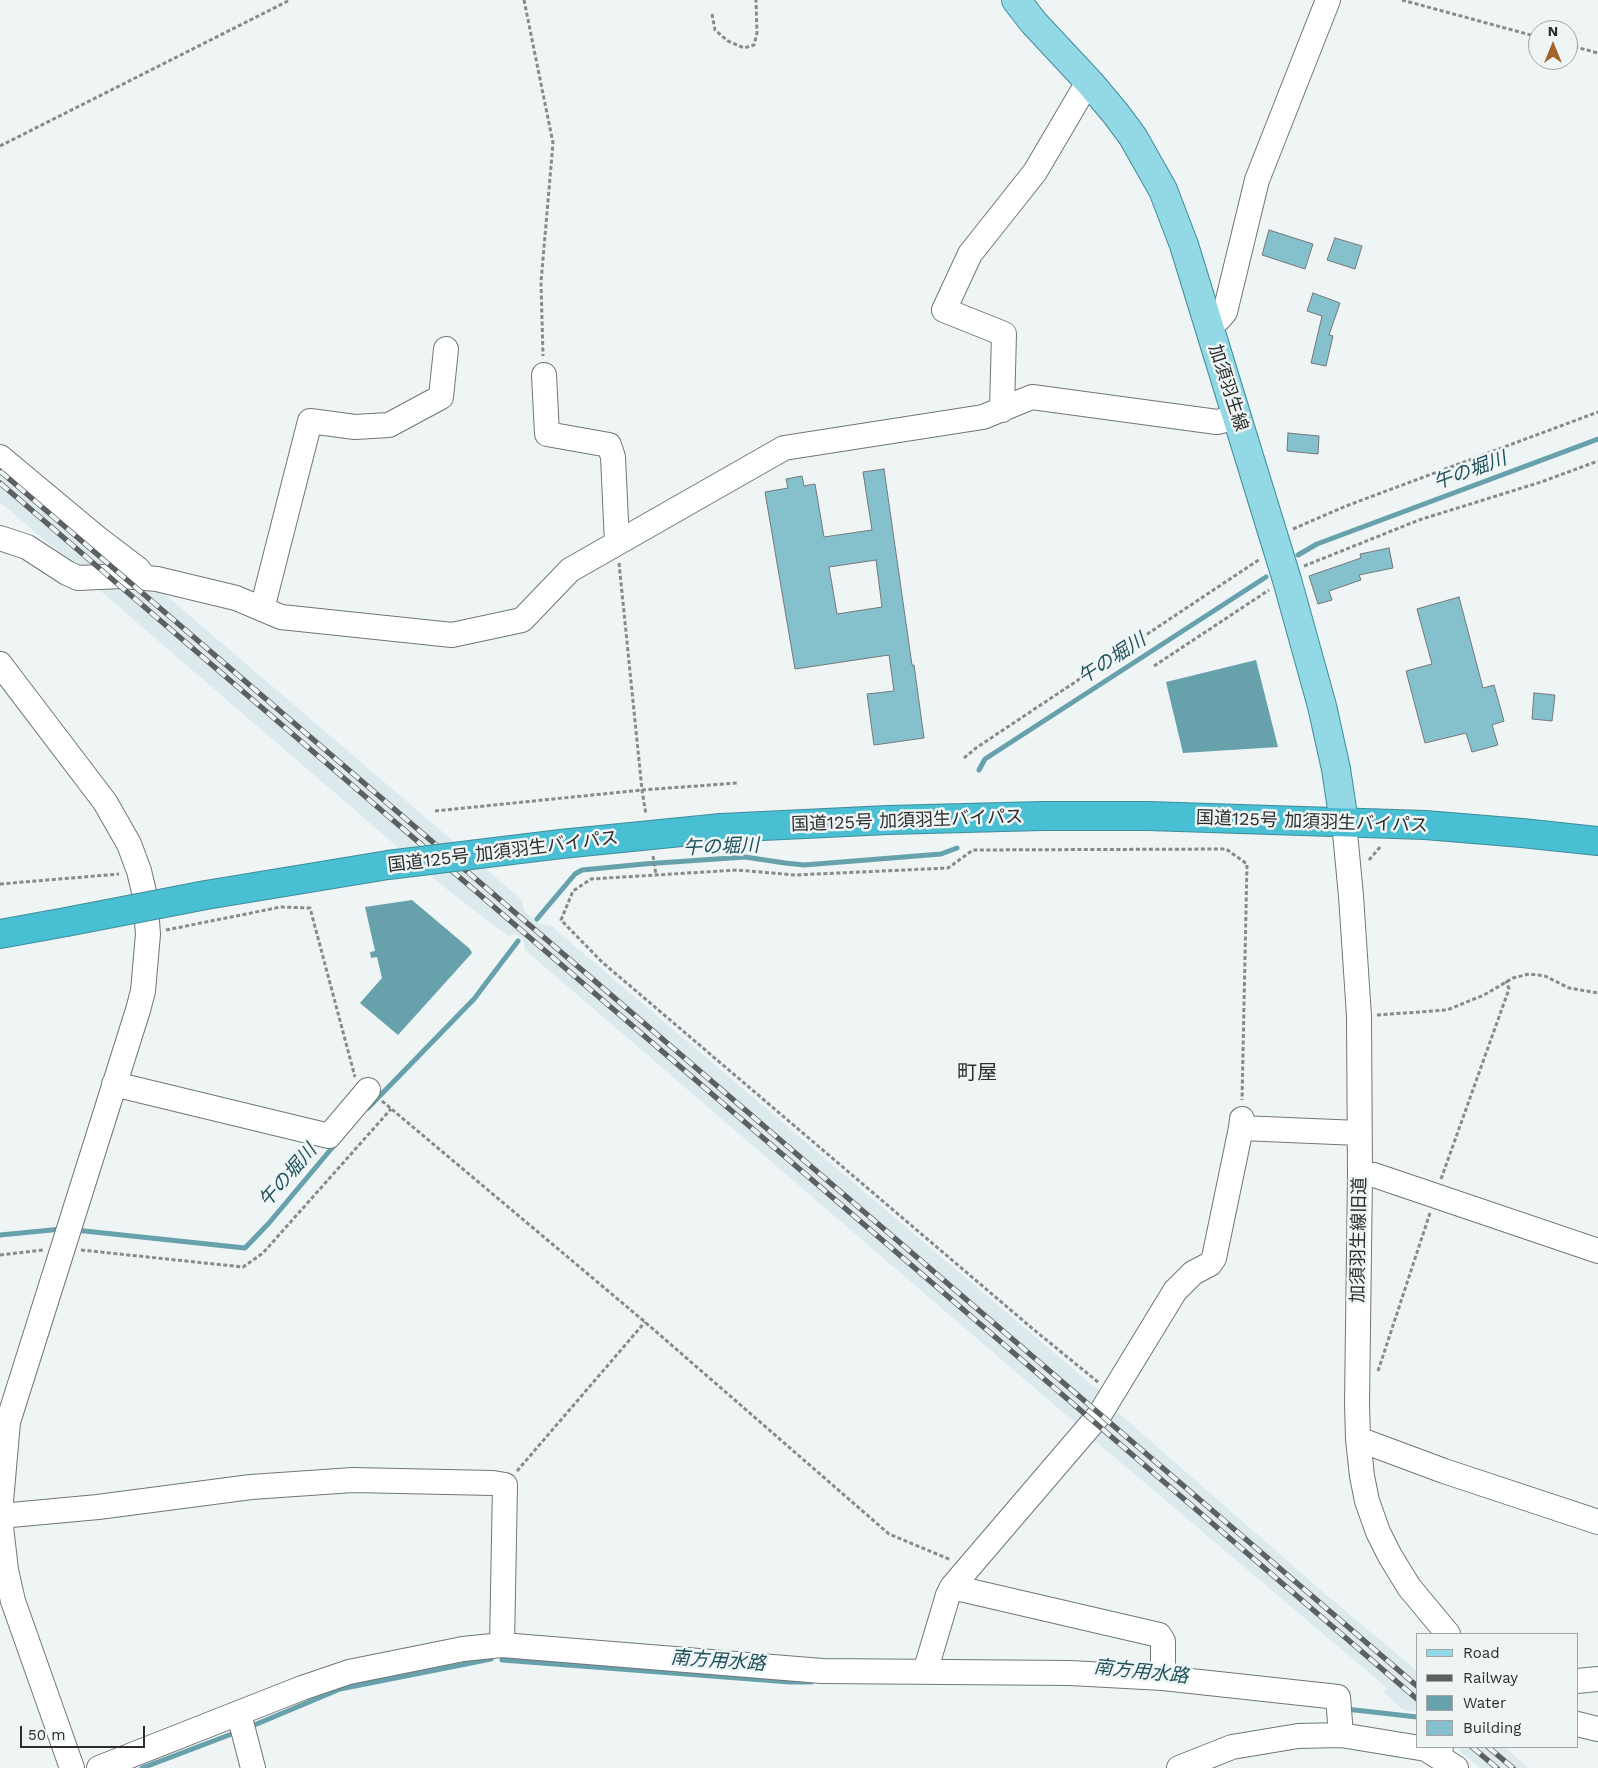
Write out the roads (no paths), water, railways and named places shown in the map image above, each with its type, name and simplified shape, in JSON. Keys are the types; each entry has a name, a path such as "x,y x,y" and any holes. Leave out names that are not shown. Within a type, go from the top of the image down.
{"highway":[{"name":"国道125号 加須羽生バイパス","path":"0,934 216,893 388,865 561,844 721,828 888,820 1148,816 1425,825 1522,833 1598,842"},
{"name":"国道125号 加須羽生バイパス","path":"1522,833 1564,827 1598,829"}],"main road":[{"name":"加須羽生線","path":"1016,0 1034,23 1090,83 1133,137 1163,190 1184,245 1287,580 1322,706 1336,769 1344,822"}],"street":[{"path":"1208,324 1219,319 1224,312 1257,180 1328,0"},
{"path":"1002,410 1004,334 944,310 970,254 1035,172 1082,92 1090,83"},
{"path":"262,609 310,421 355,428 389,425 441,397 446,349"},
{"path":"544,375 547,434 609,445 613,457 618,543"},
{"path":"0,538 32,549 67,573 78,578 144,577 236,598 281,617 452,635 522,620 570,570 784,448 983,417 1032,397 1217,422 1238,417"},
{"path":"0,457 96,537 138,569 144,577"},
{"path":"0,664 105,802 129,844 139,871 145,896 148,934 143,991 138,1010 8,1422 0,1516 6,1570 14,1601 72,1768"},
{"name":"加須羽生線旧道","path":"1344,822 1359,1016 1360,1174 1357,1403 1362,1476 1367,1501 1378,1532 1408,1587 1447,1633"},
{"path":"114,1084 329,1136 368,1090"},
{"path":"925,1672 952,1587 1085,1432 1113,1394 1175,1292 1193,1273 1210,1264 1214,1258 1242,1124 1360,1133"},
{"path":"1360,1174 1374,1175 1598,1251"},
{"path":"1358,1439 1444,1471 1598,1522"},
{"path":"0,1516 98,1507 251,1487 353,1480 493,1483 505,1485 502,1645"},
{"path":"952,1587 1159,1635 1163,1641 1163,1678"},
{"path":"99,1768 302,1688 349,1672 463,1649 502,1645 822,1671 1070,1673 1163,1678 1338,1697 1341,1735"},
{"path":"1578,1681 1598,1679"},
{"path":"239,1714 253,1768"},
{"path":"1578,1724 1598,1729"},
{"path":"1179,1768 1232,1747 1298,1736 1341,1735 1416,1745"},
{"path":"1434,1748 1456,1768"}],"water":[{"path":"1256,660 1278,747 1183,753 1166,682"},
{"path":"412,900 470,949 472,953 398,1035 360,1003 382,978 377,957 371,958 370,952 375,951 365,907"}],"waterway":[{"name":"午の堀川","path":"1298,555 1317,544 1598,439"},
{"name":"午の堀川","path":"979,770 985,759 1266,577"},
{"name":"午の堀川","path":"537,919 575,874 582,870 745,857 804,865 941,854 957,848"},
{"name":"午の堀川","path":"368,1108 474,999 518,941"},
{"name":"午の堀川","path":"75,1230 245,1248 269,1223 337,1142"},
{"name":"午の堀川","path":"0,1235 62,1229"},
{"name":"南方用水路","path":"252,1726 340,1689 491,1659"},
{"name":"南方用水路","path":"502,1660 811,1682"},
{"name":"南方用水路","path":"1346,1709 1416,1717"},
{"name":"南方用水路","path":"142,1768 237,1732"}],"railway":[{"path":"0,471 1416,1685"},
{"path":"0,483 1416,1698"},
{"path":"1473,1748 1497,1768"},
{"path":"1489,1748 1513,1768"}],"district":[{"name":"町屋","path":"977,1073"}]}
